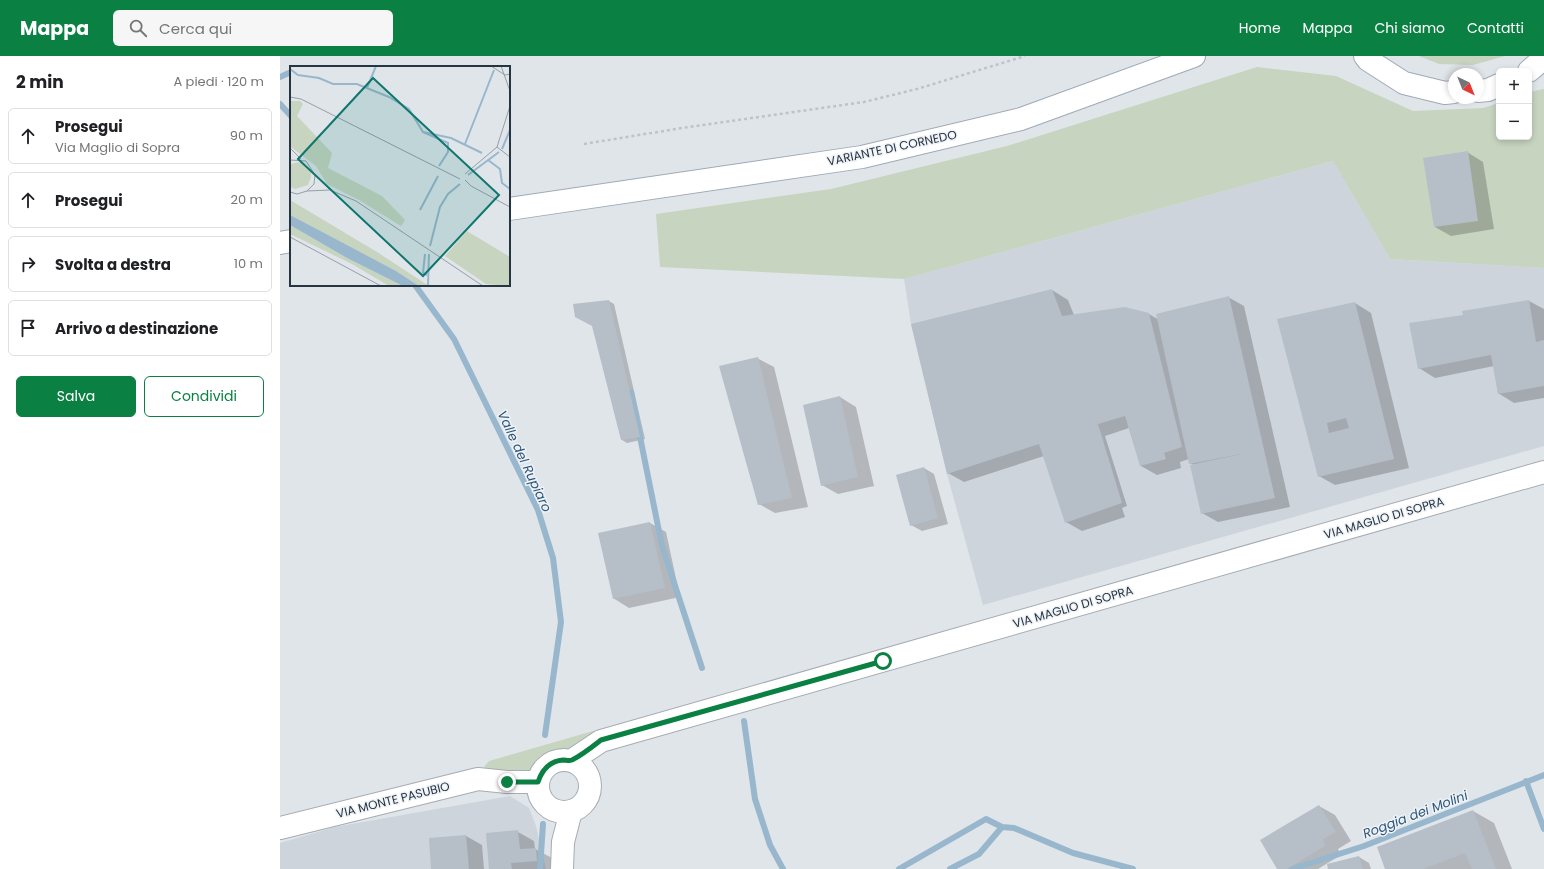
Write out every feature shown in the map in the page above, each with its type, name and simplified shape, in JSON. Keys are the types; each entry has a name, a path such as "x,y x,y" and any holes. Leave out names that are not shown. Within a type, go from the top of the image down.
{"street":[{"name":"VARIANTE DI CORNEDO","path":"510,209 862,157 1021,119 1194,56"},
{"path":"1361,57 1404,83 1448,93"},
{"path":"1532,69 1544,58"},
{"path":"1532,72 1544,70"},
{"path":"1484,90 1496,86"},
{"path":"280,243 290,242"},
{"name":"VIA MAGLIO DI SOPRA","path":"576,764 601,740 1544,472"},
{"path":"551,800 578,808 589,795 589,778 576,764 562,760 554,762 546,767 541,774 551,800 563,842 562,869"},
{"name":"VIA MONTE PASUBIO","path":"280,828 478,779 507,782 551,800"}],"path":[{"path":"584,144 682,128 864,102 917,89 1025,56"}],"shaded area":[{"path":"1333,161 1390,259 1544,268 1544,446 983,605 947,474 911,324 904,279"},
{"path":"510,796 529,808 536,826 546,869 280,869 280,843 335,827"}],"green space":[{"path":"1419,56 1505,56 1473,65 1439,64"},
{"path":"1257,67 1336,76 1413,111 1483,108 1496,104 1496,140 1532,140 1532,91 1544,89 1544,268 1390,259 1333,161 904,279 660,267 656,214 831,189 1007,146"},
{"path":"600,729 597,741 542,765 533,776 507,779 484,767 489,761"}],"building":[{"path":"1468,151 1478,221 1434,227 1423,158"},
{"path":"1052,289 1062,316 1125,307 1149,313 1182,447 1164,453 1166,459 1140,466 1125,416 1098,424 1122,503 1065,523 1039,444 947,474 911,324"},
{"path":"1229,296 1275,498 1201,514 1190,465 1246,453 1189,464 1156,314"},
{"path":"609,300 640,437 621,440 592,326 575,317 573,304"},
{"path":"1529,300 1536,342 1544,340 1544,386 1498,394 1491,355 1418,369 1409,323 1463,315 1462,311"},
{"path":"1355,302 1394,459 1318,477 1277,319","holes":["1346,418 1349,428 1329,433 1327,423"]},
{"path":"758,357 792,498 758,505 719,366"},
{"path":"840,396 858,477 821,486 803,405"},
{"path":"924,467 938,518 910,526 896,475"},
{"path":"650,522 665,588 613,599 598,533"},
{"path":"1319,805 1336,832 1323,839 1325,846 1287,869 1277,869 1260,840"},
{"path":"1473,810 1496,869 1472,869 1465,853 1423,869 1385,869 1377,847"},
{"path":"518,830 520,849 536,848 537,861 511,863 512,869 489,869 486,833"},
{"path":"466,835 469,869 431,869 429,838"},
{"path":"1359,856 1363,869 1328,869 1327,864"}],"waterway":[{"path":"280,77 290,72"},
{"name":"Valle del Rupiaro","path":"280,104 290,115"},
{"name":"Valle del Rupiaro","path":"416,286 454,339 538,510 553,558 561,622 545,735"},
{"path":"631,392 662,546 702,668"},
{"path":"744,721 755,799 770,845 783,869"},
{"name":"Roggia dei Molini","path":"1292,869 1364,846 1544,775"},
{"path":"1526,781 1544,829"},
{"path":"899,869 986,819 1002,827"},
{"name":"Valle del Rupiaro","path":"540,869 543,824"},
{"name":"Roggia dei Molini","path":"950,869 979,854 1002,827 1014,828 1073,853 1133,869"}],"route":[{"path":"507,782 538,782 546,767 554,762 562,760 571,761 601,740 622,736 883,661"}]}
